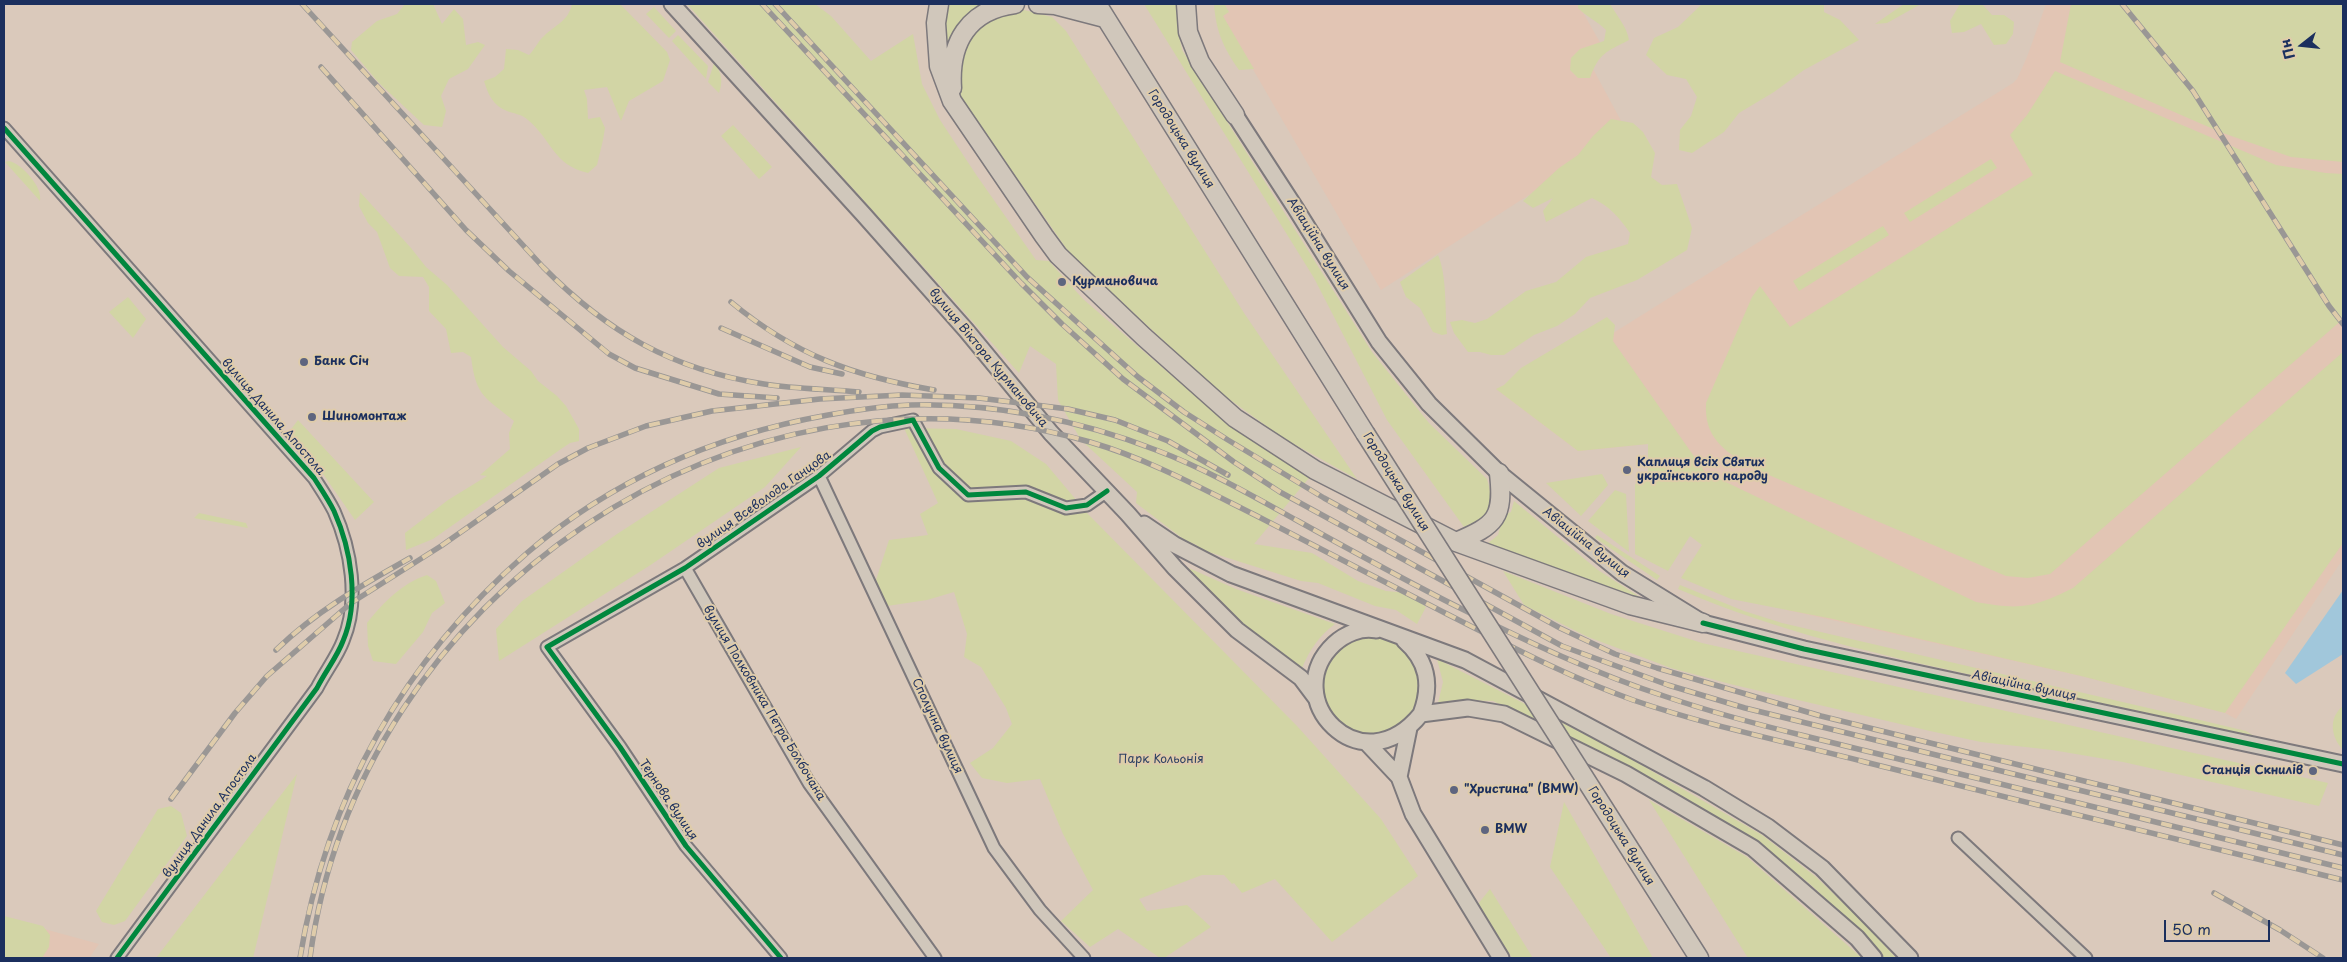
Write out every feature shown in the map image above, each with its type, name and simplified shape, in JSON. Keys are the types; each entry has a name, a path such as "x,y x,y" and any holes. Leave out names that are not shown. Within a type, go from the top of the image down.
{"main road":[{"path":"939,4 936,23 939,66 952,100 1058,255 1235,418 1315,470 1456,542 1630,605 1703,623"},
{"path":"952,100 952,57 965,30 988,10 1015,4"},
{"path":"1038,4 1101,8"},
{"path":"1186,4 1188,32 1200,62 1235,115"},
{"name":"Городоцька вулиця","path":"1101,8 1366,433 1699,958"},
{"path":"1456,542 1482,531 1498,516 1502,495 1499,473"}],"street":[{"name":"вулиця Віктора Курмановича","path":"672,4 864,215 966,330 1025,403 1128,514 1175,568 1237,630 1301,678 1316,698"},
{"name":"Авіаційна вулиця","path":"1235,115 1296,209 1378,342 1429,404 1499,473 1622,573 1703,623 1804,650 2343,764"},
{"name":"вулиця Данила Апостола","path":"4,128 314,478 333,510 347,548 351,591 349,619 343,641 317,688 117,958"},
{"name":"вулиця Всеволода Ганцова","path":"547,646 685,568 819,476 872,431 880,427 913,420 939,468 968,495 1026,492 1066,508 1087,506 1107,491"},
{"name":"Сполучна вулиця","path":"819,476 994,848 1040,910 1084,958"},
{"path":"1128,514 1174,545 1231,574 1465,660 1654,760 1768,827 1822,868 1910,958"},
{"name":"вулиця Полковника Петра Болбочана","path":"685,568 809,783 935,958"},
{"path":"1370,629 1389,632 1402,638 1415,650 1424,664 1428,681 1427,698 1421,714 1409,728 1396,737 1382,742 1366,742 1352,739 1334,728 1322,714 1316,698 1315,682 1318,665 1327,651 1339,639 1354,632 1370,629"},
{"name":"Тернова вулиця","path":"547,646 620,748 686,846 781,958"},
{"path":"1421,714 1462,708 1504,714 1626,774 1753,848 1857,938 1874,958"},
{"path":"1399,777 1409,728"},
{"path":"1366,742 1399,777 1413,814 1501,958"},
{"path":"1958,838 2086,958"}],"shaded area":[{"path":"1224,4 1578,4 1601,44 1585,54 1627,132 1381,290 1222,16 1229,11"},
{"path":"2046,4 2343,4 2343,559 2236,719 2225,713 2081,676 1787,610 1648,502 1648,444 1578,451 1496,389 1610,335 2013,83 2017,79 2027,57"},
{"path":"4,918 99,944 89,958 4,958"}],"green space":[{"path":"405,4 433,4 442,24 454,9 463,19 466,45 478,42 485,45 468,69 449,79 441,96 446,111 442,127 424,125 379,83 351,50 352,42 377,21 397,14"},
{"path":"572,4 620,4 667,52 670,60 663,81 629,101 621,121 607,87 584,90 587,99 588,119 600,117 605,128 597,165 588,173 576,169 560,158 526,118 498,106 489,95 484,81 495,77 504,69 506,49 518,50 529,55 548,32 565,19"},
{"path":"687,4 815,4 831,16 871,61 913,34 922,84 940,120 1036,260 1049,261 1083,299 1230,426 1309,478 1254,544 1312,553 1358,581 1386,591 1408,593 1426,607 1417,624 1396,610 1375,606 1318,583 1301,581 1196,548 1197,545 1186,541 1136,503 1137,492 1081,440 1058,400 1056,364 1030,346 1019,373"},
{"path":"943,4 986,4 971,15 959,28 950,44 944,62"},
{"path":"1144,4 1178,4 1177,25 1182,50 1372,352 1429,423 1487,479 1490,503 1485,514 1480,519 1464,527 1387,420 1314,278"},
{"path":"1214,4 1231,4 1225,5 1229,12 1223,16 1254,69 1239,70 1233,62 1216,22"},
{"path":"1578,4 1610,4 1624,26 1629,40 1604,54 1597,63 1590,78 1578,78 1570,70 1571,58 1580,49 1604,41 1606,30 1578,8"},
{"path":"1702,4 1824,4 1824,12 1840,20 1859,40 1804,70 1774,92 1739,113 1724,132 1692,153 1679,150 1680,130 1691,116 1697,97 1686,79 1667,75 1646,55 1654,38 1678,27"},
{"path":"1904,4 1921,4 1887,23 1875,24"},
{"path":"1960,4 1982,4 1992,15 2004,15 2014,22 2013,34 2006,44 1994,45 1981,24 1964,32 1952,33 1950,21"},
{"path":"2071,4 2343,4 2343,162 2291,157 2220,132 2060,62"},
{"path":"654,7 676,31 669,38 646,14"},
{"path":"1024,10 1052,17 1066,31 1244,313 1357,479 1283,438 1218,391 1081,266 1068,251 962,99 958,82 959,66 963,52 970,39 980,28 992,19 1007,13"},
{"path":"678,35 708,66 706,79 672,41"},
{"path":"714,63 721,77 719,93 708,82"},
{"path":"2055,71 2276,165 2343,174 2343,319 2050,574 2028,578 2006,576 1750,467 1724,449 1712,434 1706,415 1706,403 1752,297 1760,286 1790,327 2033,175 2010,135 2027,115"},
{"path":"1611,119 1633,123 1643,132 1655,153 1651,177 1662,185 1677,184 1692,228 1687,250 1637,280 1590,298 1575,314 1557,326 1534,335 1504,355 1468,352 1454,333 1450,322 1462,320 1475,323 1487,319 1526,291 1556,282 1586,257 1628,244 1630,233 1622,222 1609,208 1592,198 1546,222 1543,211 1553,198 1533,208 1523,201 1559,168 1578,155 1593,136"},
{"path":"733,125 772,167 759,179 721,136"},
{"path":"1991,159 1997,168 1910,222 1904,213"},
{"path":"9,161 25,171 35,183 40,195 40,201 5,162"},
{"path":"360,192 426,267 447,285 503,347 531,371 538,381 557,396 566,406 579,429 579,441 570,443 561,449 433,539 406,550 405,533 448,500 487,476 480,475 510,449 509,433 514,421 489,401 479,388 471,357 463,352 451,353 446,329 429,311 429,287 423,277 399,276 390,268 377,232 368,223 359,206"},
{"path":"1883,226 1889,235 1799,291 1793,281"},
{"path":"1438,255 1443,273 1447,334 1442,335 1433,332 1420,308 1406,297 1400,282"},
{"path":"128,297 146,319 133,338 109,312"},
{"path":"1607,317 1615,325 1613,341 1705,472 1976,602 2004,606 2026,606 2047,600 2073,588 2343,352 2343,543 2225,713 2081,676 1833,619 1731,599 1681,578 1702,545 1690,536 1668,571 1635,554 1635,484 1648,478 1648,444 1578,451 1496,389 1504,385 1521,368"},
{"path":"298,420 374,502 355,520 323,474 290,437 289,432"},
{"name":"Парк Кольонія","path":"904,428 956,429 1011,441 1046,464 1088,514 1297,726 1381,819 1418,876 1332,942 1275,879 1242,893 1224,875 1202,875 1139,899 1147,911 1187,905 1211,927 1164,958 1160,958 1118,929 1090,947 1061,921 1093,890 1063,834 1040,779 1007,783 982,778 970,763 993,748 1012,724 1006,708 981,667 964,657 967,634 954,592 927,600 887,606 876,580 889,540 928,535 920,514 938,503"},
{"path":"801,447 765,487 652,564 499,661 496,629 522,601 617,534 719,468"},
{"path":"1602,474 1608,485 1581,516 1546,483"},
{"path":"1615,490 1626,494 1629,552 1588,521"},
{"path":"1514,501 1598,570 1649,603 1487,544 1498,535 1504,515 1511,512"},
{"path":"199,513 246,523 248,528 194,518"},
{"path":"1597,535 1660,576 1657,580 1595,538"},
{"path":"1182,565 1236,589 1335,624 1316,643 1302,668 1260,642"},
{"path":"1503,571 1611,614 1702,643 2328,783 2319,806 2123,762 2052,750 1981,742 1730,684 1671,668 1588,637 1524,605"},
{"path":"427,575 436,581 445,603 432,613 423,632 396,664 373,661 368,646 367,623 401,588"},
{"path":"1680,585 1744,611 1782,623 2246,731 2259,739 1830,641 1753,618 1678,589"},
{"path":"1372,637 1391,641 1406,652 1417,667 1421,686 1417,705 1406,720 1391,731 1372,735 1353,731 1338,720 1327,705 1323,686 1327,667 1338,652 1353,641"},
{"path":"1437,659 1619,752 1762,835 1816,877 1866,925 1896,958 1884,958 1860,931 1811,885 1758,842 1616,761 1493,701 1455,700 1438,703 1443,682"},
{"path":"2343,706 2343,750 2334,734 2333,722 2338,711"},
{"path":"297,774 253,958 156,958"},
{"path":"1649,800 1747,857 1862,958 1748,958"},
{"path":"1564,802 1653,958 1611,958 1550,867"},
{"path":"171,806 181,813 187,836 125,921 114,925 102,922 96,911 158,809"},
{"path":"1490,889 1533,958 1512,958 1478,904"},
{"path":"4,916 43,926 50,935 49,947 42,958 4,958"}],"water":[{"path":"2343,590 2343,654 2296,684 2285,673"}],"railway":[{"path":"302,4 543,267 592,311 617,329 643,345 671,358 731,378 776,386 859,392"},
{"path":"762,4 1021,283 1062,324 1123,379 1234,462 1280,492 1562,646 1668,685 1745,708 2343,855"},
{"path":"775,4 1027,277 1138,377 1184,412 1324,498 1560,628 1615,654 1821,716 2343,845"},
{"path":"2122,4 2193,91 2329,306 2343,324"},
{"path":"321,67 466,230 509,271 609,354 635,368 719,394 777,398"},
{"path":"731,302 778,336 826,361 877,378 934,390"},
{"path":"721,328 810,367 842,374"},
{"path":"171,799 235,713 267,676 351,603 441,546 558,464 588,448 646,426 712,411 820,399 902,395 979,398 1068,409 1115,420 1168,441 1228,475"},
{"path":"300,958 312,899 329,842 351,787 377,735 408,686 443,639 483,595 527,553 560,527 630,482 706,448 786,424 828,415 890,406 911,405 942,405 1005,410 1067,422 1127,439 1156,450 1193,465 1400,577 1512,633 1588,668 1684,702 1784,731 2343,868"},
{"path":"310,958 343,828 402,710 485,608 585,525 700,464 826,428 957,419 1090,442 1133,457 1215,495 1538,660 1633,700 1690,718 1748,733 2343,880"},
{"path":"276,650 323,611 410,558"},
{"path":"2214,893 2280,930 2323,958"}],"cycle path":[{"path":"4,128 314,478 332,507 340,526 349,558 352,592 351,609 348,625 334,659 317,688 117,958"},
{"path":"781,958 686,846 620,747 547,647 685,568 819,476 872,431 880,427 913,420 939,468 968,495 1026,492 1066,508 1087,505 1107,491"},
{"path":"1703,623 1804,649 2343,764"}],"place":[{"name":"Курмановича","path":"1062,282"},
{"name":"Банк Січ","path":"304,362"},
{"name":"Шиномонтаж","path":"312,417"},
{"name":"Каплиця всіх Святих українського народу","path":"1627,470"},
{"name":"Станція Скнилів","path":"2313,771"},
{"name":"\"Христина\" (BMW)","path":"1454,790"},
{"name":"BMW","path":"1485,830"}]}
